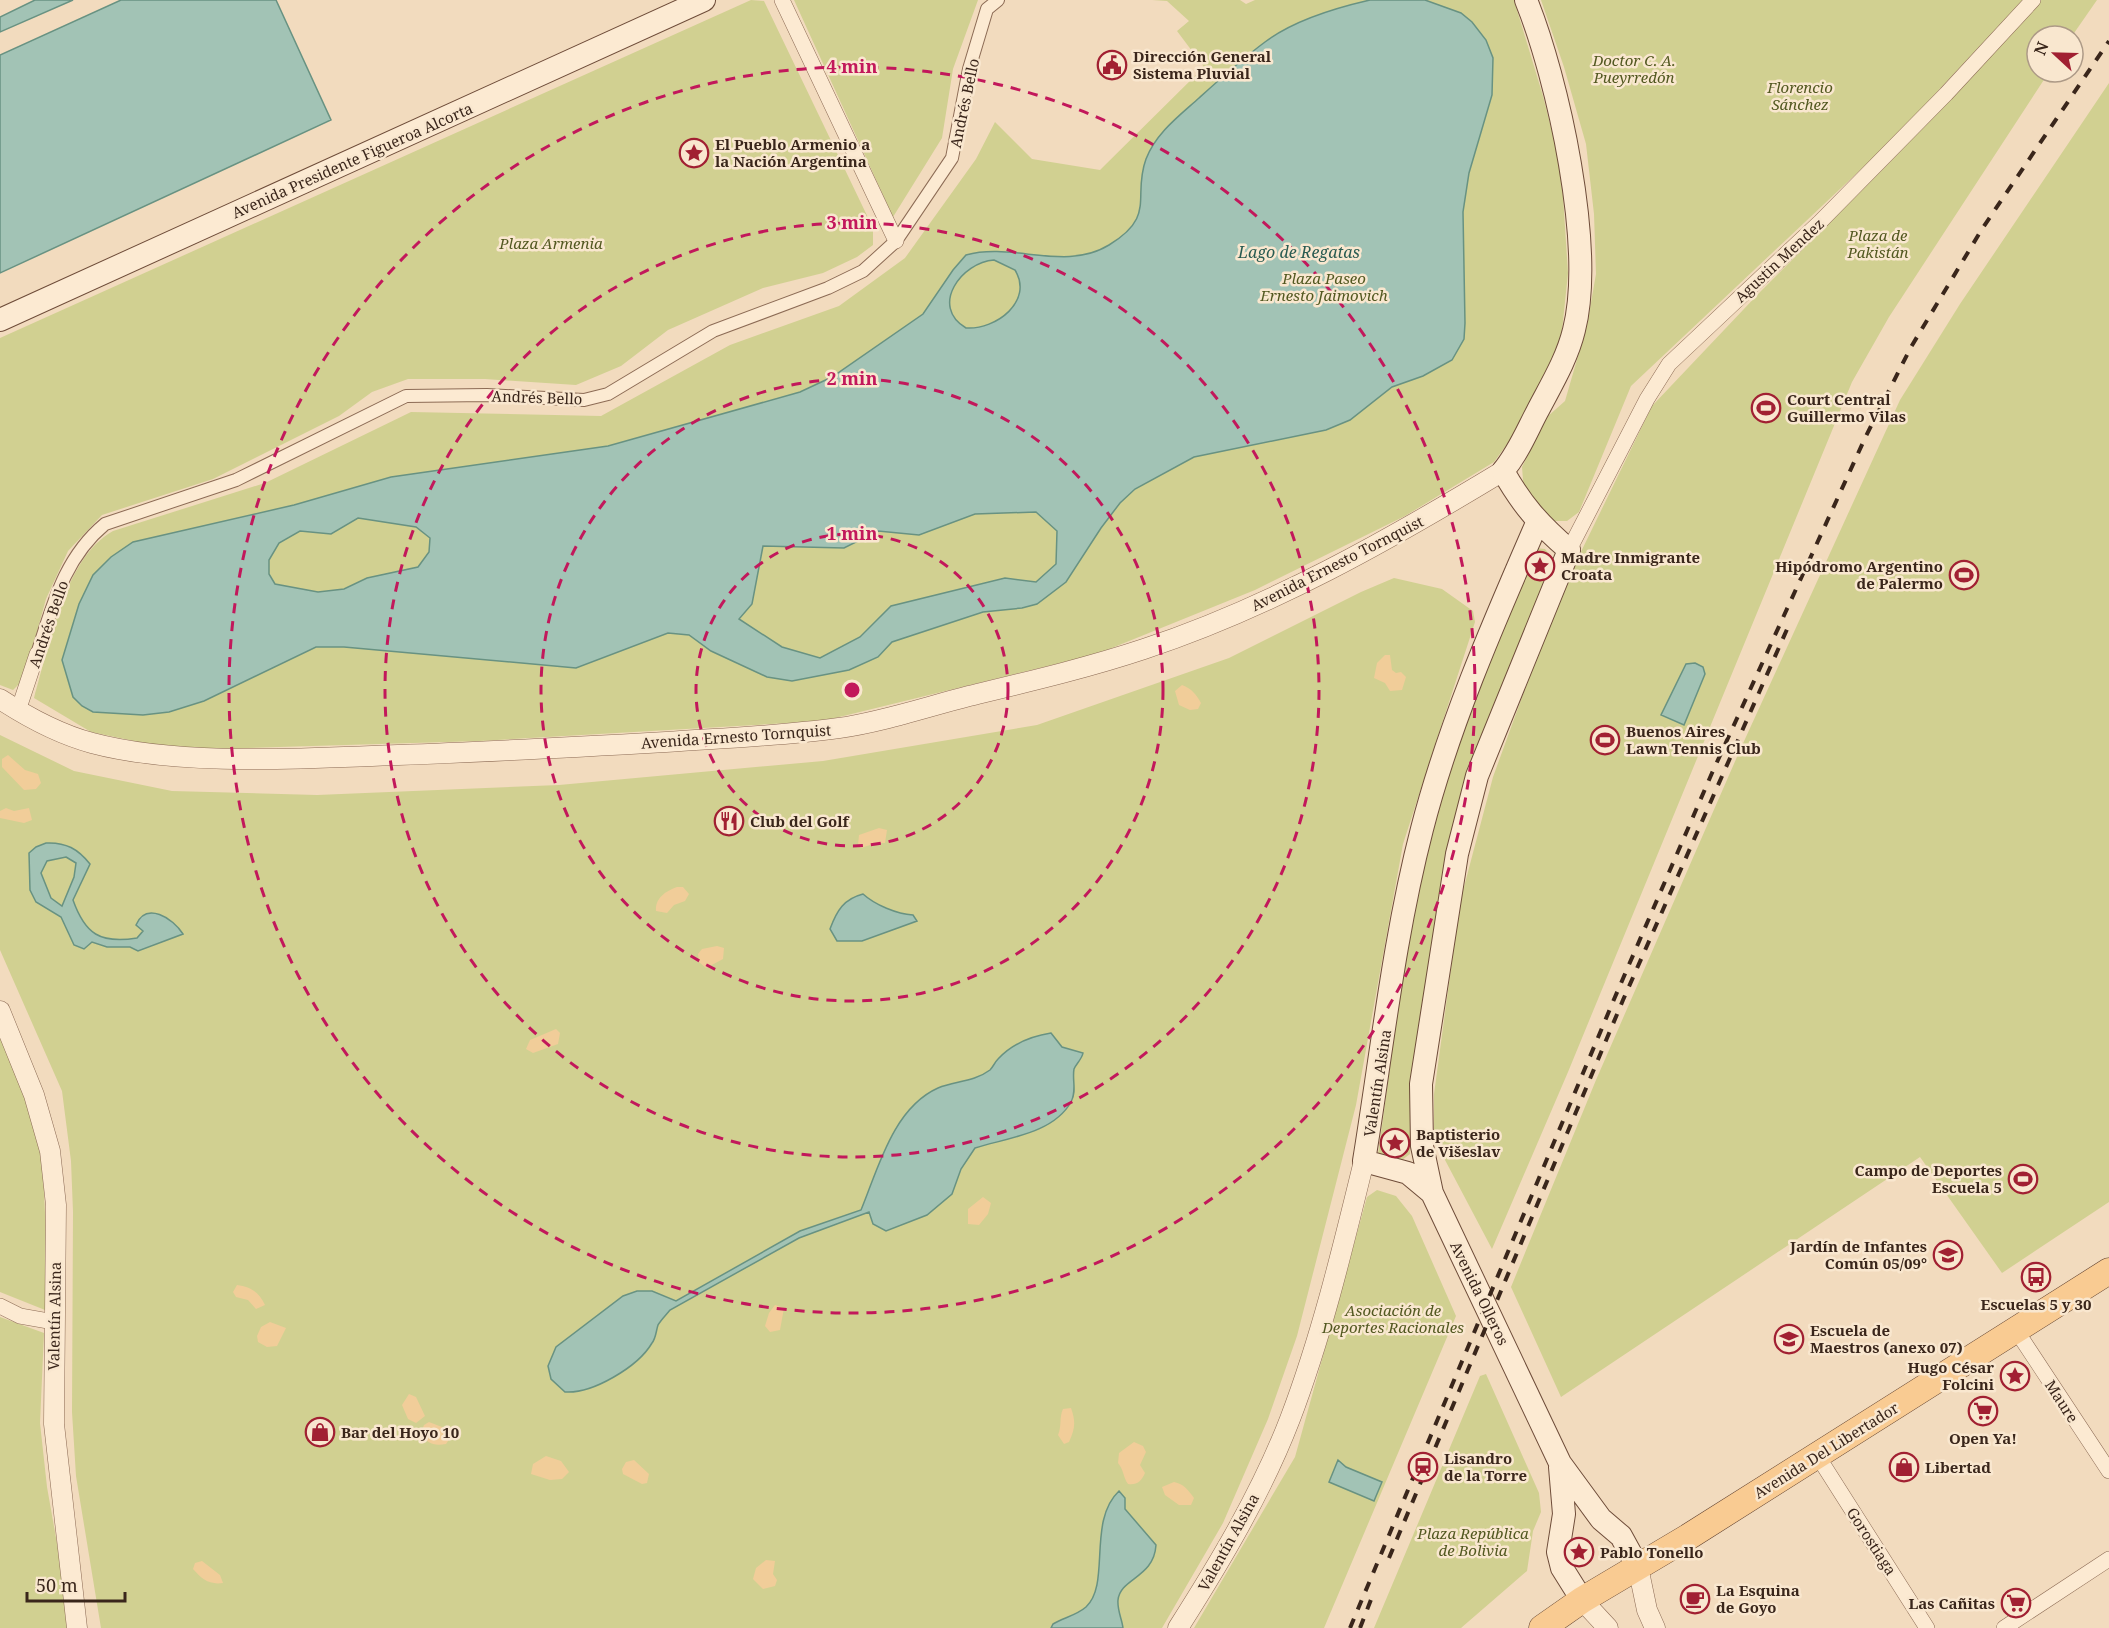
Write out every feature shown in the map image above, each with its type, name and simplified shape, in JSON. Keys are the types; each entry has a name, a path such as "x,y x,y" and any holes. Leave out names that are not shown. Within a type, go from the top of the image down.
{"main road":[{"name":"Avenida Presidente Figueroa Alcorta","path":"0,320 704,0"},
{"path":"1432,1193 1422,1146 1420,1121 1426,1048 1457,854 1477,776 1569,550 1537,523 1518,498 1503,471 1520,447 1565,360 1575,328 1579,276 1568,153 1538,30 1526,0"},
{"name":"Valentín Alsina","path":"1364,1161 1404,916 1436,778 1509,588 1537,523"},
{"path":"1395,1169 1412,1164 1422,1146"},
{"name":"Avenida Olleros","path":"1364,1161 1395,1169 1418,1179 1432,1193 1560,1463 1600,1519 1621,1536 1638,1566"},
{"name":"Avenida Del Libertador","path":"1542,1628 1582,1600 2109,1271"},
{"name":"Avenida Olleros","path":"1560,1463 1564,1495 1562,1533 1558,1552 1562,1568 1582,1600"},
{"path":"1562,1533 1578,1521 1600,1519"}],"street":[{"path":"782,0 896,241"},
{"name":"Andrés Bello","path":"18,711 64,574 88,538 105,524 236,480 405,396 487,395 584,400 608,394 712,331 828,288 864,271 896,241 952,158 969,69 987,9 998,0"},
{"name":"Agustin Mendez","path":"1569,550 1647,399 1670,364 1827,215 1946,94 2033,0"},
{"name":"Avenida Ernesto Tornquist","path":"0,699 18,711 67,735 92,743 119,749 202,757 325,758 490,753 768,736 843,727 1040,679 1134,652 1215,622 1280,595 1428,516 1503,471"},
{"name":"Valentín Alsina","path":"0,1011 34,1095 50,1151 56,1205 54,1424 77,1628"},
{"name":"Valentín Alsina","path":"1178,1628 1242,1517 1289,1422 1309,1366 1364,1161"},
{"path":"0,1306 20,1316 54,1322"},
{"name":"Maure","path":"2016,1330 2109,1472"},
{"name":"Gorostiaga","path":"1817,1455 1927,1628"},
{"path":"2004,1628 2109,1559"},
{"name":"Avenida Olleros","path":"1638,1566 1647,1610 1655,1628"},
{"name":"Avenida Olleros","path":"1582,1600 1608,1628"}],"green space":[{"name":"Plaza Armenia","path":"751,0 764,1 873,228 873,245 857,257 823,273 763,288 668,330 621,366 576,385 485,379 408,379 372,392 339,416 213,479 102,515 68,551 46,599 24,679 13,690 0,685 0,338"},
{"path":"794,0 978,0 953,69 942,138 893,217"},
{"name":"Plaza Paseo Ernesto Jaimovich","path":"1152,0 1240,0 1246,4 1255,0 1514,0 1557,151 1563,196 1568,273 1562,331 1557,354 1524,421 1494,462 1405,516 1255,590 1097,654 823,721 480,741 213,749 153,745 91,732 34,698 53,630 70,582 82,561 96,544 113,531 265,483 411,412 601,416 730,345 839,306 905,258 976,159 995,122 1032,159 1100,170 1204,67 1177,31 1189,21 1167,1"},
{"path":"1541,0 2023,0 1893,139 1631,386 1579,512 1567,521 1555,521 1547,517 1524,490 1522,467 1547,417 1565,401 1587,325 1596,274 1594,214 1586,144 1564,67"},
{"name":"Buenos Aires Lawn Tennis Club","path":"2040,0 2097,0 2080,24 2025,24 2025,84 2041,84 1889,317 1852,382 1568,1072 1492,1249 1445,1160 1434,1130 1434,1094 1460,902 1493,777 1557,601 1652,406 1761,291 1898,154"},
{"name":"Hipódromo Argentino de Palermo","path":"2109,83 2109,1202 2002,1273 1920,1157 1561,1397 1511,1287 1596,1080 1740,750 1900,400 1960,304"},
{"path":"1536,548 1545,549 1556,563 1512,669 1413,1084 1410,1154 1402,1160 1378,1154 1412,919 1428,843 1461,735 1527,559"},
{"path":"1394,578 1442,589 1473,611 1475,622 1403,844 1356,1105 1297,1336 1268,1419 1223,1523 1162,1628 101,1628 76,1476 72,1412 73,1212 71,1161 62,1091 0,950 0,735 74,771 172,791 317,795 559,785 823,761 1037,725 1229,658"},
{"path":"0,1032 27,1102 42,1150 47,1255 45,1310 0,1292"},
{"name":"Asociación de Deportes Racionales","path":"1377,1190 1396,1196 1412,1216 1456,1316 1324,1628 1194,1628 1295,1457 1367,1197"},
{"path":"0,1317 44,1333 40,1423 47,1487 72,1628 0,1628"},
{"name":"Plaza República de Bolivia","path":"1486,1374 1539,1493 1541,1512 1533,1531 1527,1571 1461,1628 1374,1628 1480,1376"}],"sand":[{"path":"1385,655 1390,655 1392,670 1396,673 1401,672 1406,677 1402,690 1390,691 1385,683 1374,678 1377,663"},
{"path":"1182,685 1191,690 1201,703 1198,709 1190,710 1179,705 1175,691"},
{"path":"8,755 25,770 38,774 41,783 36,789 24,790 2,767 2,759"},
{"path":"6,808 14,811 29,808 32,820 24,823 0,818 0,811"},
{"path":"879,828 887,830 885,843 876,843 861,848 858,845 859,835"},
{"path":"677,887 683,887 689,894 685,901 674,905 667,913 656,911 657,902 662,896"},
{"path":"717,946 724,948 723,959 706,968 699,962 698,954 702,949"},
{"path":"556,1029 560,1033 558,1044 533,1053 526,1049 530,1040"},
{"path":"983,1197 991,1203 988,1214 979,1225 968,1224 968,1209"},
{"path":"237,1285 254,1291 265,1305 256,1309 248,1300 236,1297 233,1292"},
{"path":"775,1305 784,1308 780,1330 770,1332 765,1326 769,1313"},
{"path":"270,1322 286,1328 277,1346 267,1347 258,1342 257,1336 261,1327"},
{"path":"409,1394 416,1397 425,1416 416,1423 408,1419 402,1405"},
{"path":"1071,1408 1074,1429 1069,1442 1064,1444 1058,1435 1061,1415 1063,1409"},
{"path":"429,1422 447,1429 452,1435 446,1444 431,1443 423,1437 421,1433 424,1425"},
{"path":"1134,1442 1143,1446 1146,1452 1140,1465 1145,1473 1138,1482 1128,1484 1118,1463 1119,1453"},
{"path":"546,1456 561,1461 569,1472 562,1479 550,1480 531,1474 533,1464"},
{"path":"634,1460 649,1474 647,1483 642,1484 623,1474 622,1469 626,1462"},
{"path":"1174,1482 1188,1490 1194,1498 1191,1505 1179,1505 1165,1495 1162,1487"},
{"path":"766,1560 775,1561 773,1574 777,1580 775,1586 763,1589 753,1579 756,1568"},
{"path":"202,1561 220,1575 223,1583 210,1582 196,1573 193,1569 195,1563"}],"water":[{"path":"35,0 73,0 0,32 0,17"},
{"path":"121,0 276,0 331,120 0,273 0,55"},
{"name":"Lago de Regatas","path":"1370,0 1425,0 1461,13 1472,22 1486,40 1493,58 1492,95 1469,173 1463,212 1464,339 1452,360 1423,376 1392,387 1350,420 1326,430 1194,457 1135,489 1120,503 1101,528 1066,582 1037,604 983,612 892,642 878,657 849,670 792,681 767,677 711,651 689,635 668,633 576,668 344,647 316,647 204,701 169,712 143,715 93,712 73,697 62,660 79,604 93,575 111,557 133,542 294,505 391,477 608,446 800,392 832,377 923,314 966,255 1002,252 1057,257 1075,256 1092,253 1124,235 1138,215 1142,172 1150,150 1184,111 1276,34 1315,16","holes":["994,260 1015,270 1020,281 1020,292 1016,303 1000,319 989,324 966,328 955,319 950,308 950,297 954,286 971,268","1036,512 1057,531 1056,564 1036,582 1005,578 891,606 860,637 820,658 782,647 739,619 752,604 763,546 844,548 878,531 919,535 975,514","358,518 416,527 430,538 429,552 418,567 367,578 344,589 318,592 275,584 269,574 269,560 279,543 300,531 331,534"]},
{"path":"1695,663 1703,667 1705,674 1684,725 1661,715 1686,664"},
{"path":"46,843 66,845 76,850 90,864 73,900 83,921 96,934 113,939 137,938 143,931 136,925 140,918 153,913 160,914 173,922 183,934 138,951 130,947 107,947 92,942 84,949 74,945 61,917 36,902 30,890 29,853","holes":["66,857 76,863 74,877 62,906 51,898 41,873 47,861"]},
{"path":"863,894 887,908 913,915 917,921 862,941 837,941 830,929 835,916 846,902"},
{"path":"1051,1033 1062,1047 1083,1053 1074,1069 1074,1094 1071,1102 1063,1113 1041,1128 975,1148 961,1169 952,1194 927,1215 886,1231 873,1224 869,1212 799,1238 670,1310 658,1325 654,1339 645,1352 625,1370 601,1384 588,1389 565,1392 551,1379 548,1366 556,1347 623,1296 637,1291 652,1291 676,1301 800,1231 861,1210 889,1141 909,1110 922,1097 938,1088 984,1074 1016,1045"},
{"path":"1338,1460 1346,1467 1382,1482 1374,1501 1329,1482"},
{"path":"1119,1491 1125,1498 1125,1509 1156,1545 1150,1564 1120,1593 1118,1604 1123,1628 1051,1628 1053,1624 1082,1610 1093,1597 1097,1583 1104,1519 1109,1504"}],"railway":[{"path":"1350,1628 1615,997 1712,773 1866,436 1911,347 1982,229 2109,41"},
{"path":"1389,1558 1623,1000 1788,627"},
{"path":"1360,1628 1372,1597"}],"place":[{"name":"Dirección General Sistema Pluvial","path":"1112,65"},
{"name":"El Pueblo Armenio a la Nación Argentina","path":"694,153"},
{"name":"Court Central Guillermo Vilas","path":"1766,408"},
{"name":"Madre Inmigrante Croata","path":"1540,566"},
{"name":"Hipódromo Argentino de Palermo","path":"1964,575"},
{"name":"Buenos Aires Lawn Tennis Club","path":"1605,740"},
{"name":"Club del Golf","path":"729,821"},
{"name":"Baptisterio de Višeslav","path":"1395,1143"},
{"name":"Campo de Deportes Escuela 5","path":"2023,1179"},
{"name":"Jardín de Infantes Común 05/09°","path":"1948,1255"},
{"name":"Escuelas 5 y 30","path":"2036,1277"},
{"name":"Escuela de Maestros (anexo 07)","path":"1789,1339"},
{"name":"Hugo César Folcini","path":"2015,1376"},
{"name":"Open Ya!","path":"1983,1411"},
{"name":"Bar del Hoyo 10","path":"320,1432"},
{"name":"Lisandro de la Torre","path":"1423,1467"},
{"name":"Libertad","path":"1904,1467"},
{"name":"Pablo Tonello","path":"1579,1552"},
{"name":"La Esquina de Goyo","path":"1695,1599"},
{"name":"Las Cañitas","path":"2016,1603"}],"park label":[{"name":"Doctor C. A. Pueyrredón","path":"1634,68"},
{"name":"Florencio Sánchez","path":"1800,96"},
{"name":"Plaza de Pakistán","path":"1878,244"}]}
